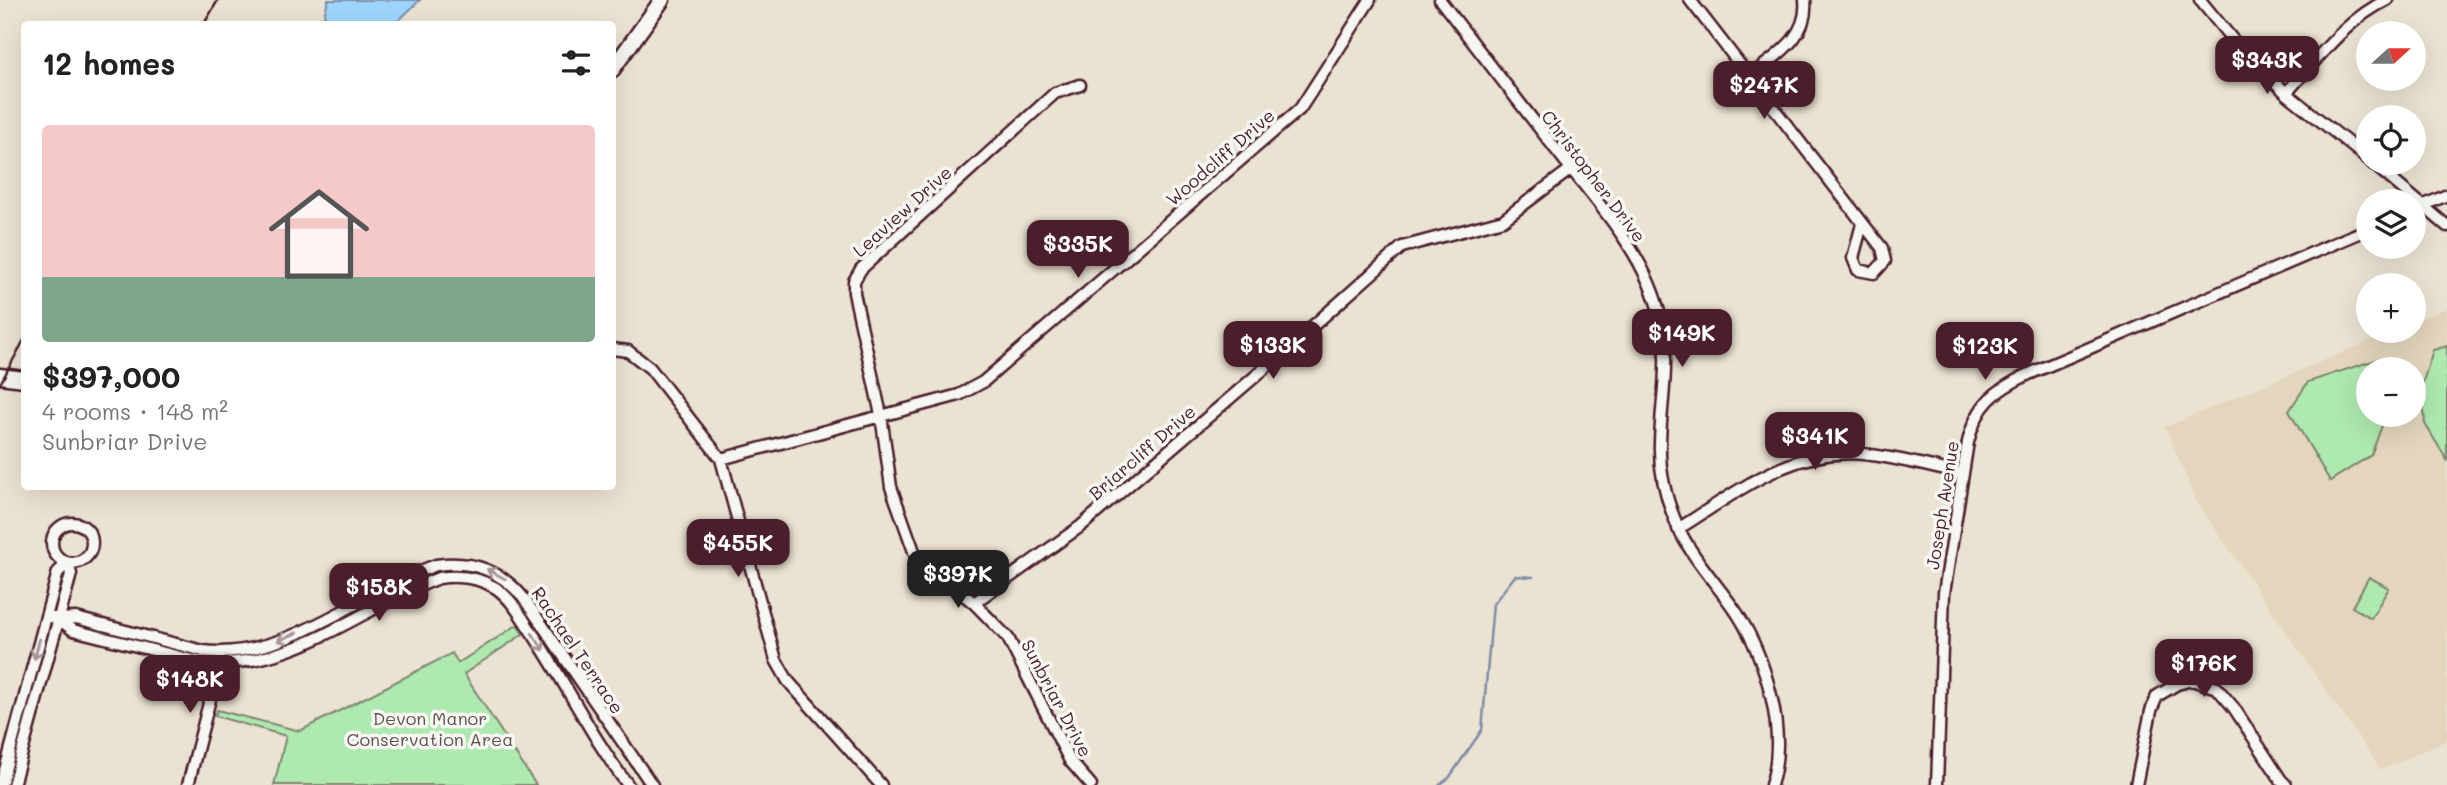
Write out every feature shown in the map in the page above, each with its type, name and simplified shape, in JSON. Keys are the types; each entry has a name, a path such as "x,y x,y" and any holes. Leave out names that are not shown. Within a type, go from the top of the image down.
{"main road":[{"path":"616,64 662,0"},
{"path":"0,376 21,379"}],"street":[{"name":"Woodcliff Drive","path":"721,458 959,395 984,382 1300,109 1370,0"},
{"name":"Christopher Drive","path":"1440,0 1628,246 1655,299 1663,331 1667,365 1660,442 1662,478 1678,529 1736,612 1758,653 1771,695 1775,723 1776,760 1771,785"},
{"path":"1690,0 1878,242 1885,261 1874,273 1858,270 1853,258 1862,224"},
{"path":"1749,76 1798,34 1805,18 1805,0"},
{"path":"2200,0 2232,40 2286,93 2356,149"},
{"path":"2286,93 2332,42 2365,13 2387,0"},
{"name":"Leaview Drive","path":"881,415 854,293 857,274 1055,93 1080,85"},
{"name":"Briarcliff Drive","path":"974,603 1081,526 1402,247 1503,220 1571,169"},
{"path":"2387,175 2404,189"},
{"path":"2426,204 2447,195"},
{"path":"2426,207 2447,226"},
{"name":"Joseph Avenue","path":"1937,785 1944,593 1972,427 1982,407 2004,387 2356,234"},
{"path":"616,350 628,351 650,368 721,458 776,660 788,681 881,785"},
{"name":"Sunbriar Drive","path":"881,415 891,487 916,557 974,603 1008,638 1070,761 1091,785"},
{"path":"1678,529 1769,472 1816,455 1865,454 1963,474"},
{"path":"1,785 58,572 68,563 84,559 91,549 89,533 75,524 60,527 52,541 55,553 68,563 71,575 13,785"},
{"name":"Rachael Terrace","path":"220,658 286,639 436,565 462,563 486,568 508,580 525,600 652,785"},
{"name":"Rachael Terrace","path":"46,616 59,619 76,618 203,651 220,658 250,661 292,650 439,578 473,578 497,589 513,605 628,785"},
{"path":"187,785 220,658"},
{"path":"2136,785 2151,712 2157,696 2177,684 2192,680 2217,688 2234,708 2286,785"}],"shaded area":[{"path":"2447,308 2447,740 2381,770 2197,502 2165,427 2364,343 2426,343 2426,317"}],"green space":[{"path":"2447,346 2447,460 2426,426 2426,372 2433,350"},
{"path":"2356,366 2356,427 2382,427 2371,455 2330,481 2289,411 2308,382"},
{"path":"2369,577 2389,588 2371,618 2352,607"},
{"name":"Devon Manor Conservation Area","path":"517,625 523,634 464,674 536,785 274,785 286,736 215,716 217,710 300,731 452,653 458,663"}],"water":[{"path":"328,0 420,0 398,21 323,21"}],"waterway":[{"path":"1439,785 1449,778 1482,730 1493,604 1515,576 1533,577"}],"railway":[{"path":"206,21 218,0"},
{"path":"0,384 21,346"}]}
